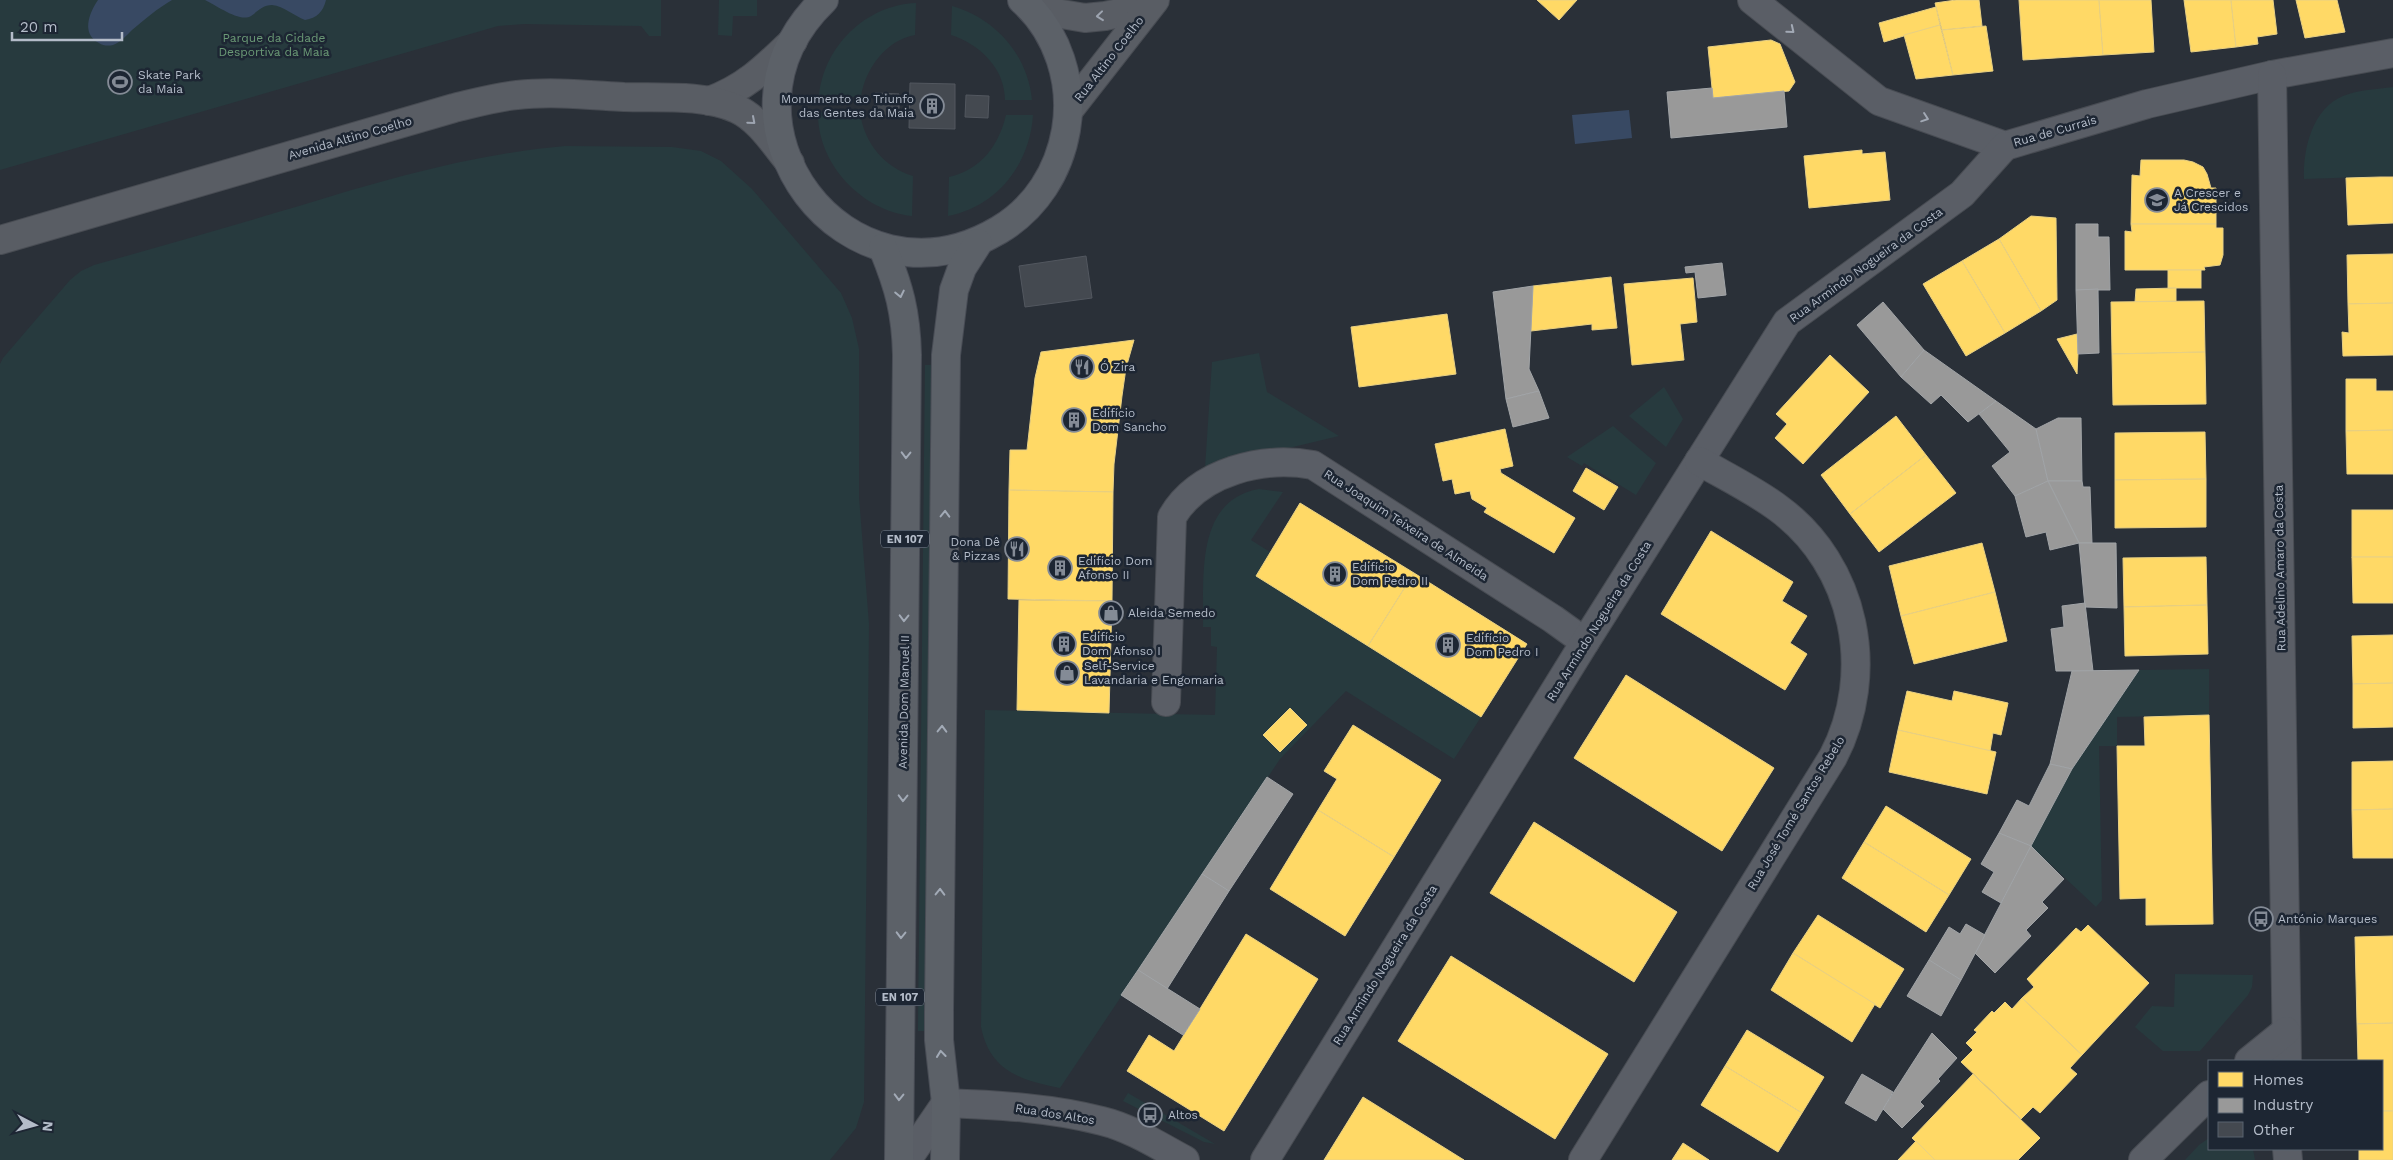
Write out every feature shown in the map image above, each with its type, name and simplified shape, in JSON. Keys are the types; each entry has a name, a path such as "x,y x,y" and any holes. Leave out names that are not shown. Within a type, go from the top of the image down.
{"main road":[{"path":"824,0 810,14 792,42 781,72 777,106 781,144 795,179 819,210 848,233 883,248 931,253 978,242 1014,221 1043,190 1062,152 1069,110 1064,68 1051,37 1027,5"},
{"name":"Rua Altino Coelho","path":"1027,5 1085,18 1105,16 1151,4"},
{"name":"Rua Altino Coelho","path":"1069,110 1151,4"},
{"name":"Avenida Altino Coelho","path":"709,101 738,88 758,75 792,42"},
{"name":"Avenida Altino Coelho","path":"0,240 485,100 541,93 709,101 738,109 754,122 790,163"},
{"path":"946,1160 946,1103 939,1040 939,1002 946,355 954,290 962,268 978,242"},
{"name":"Avenida Dom Manuel II","path":"883,248 899,288 907,338 899,1160"}],"street":[{"name":"Rua de Currais","path":"1752,0 1879,101 2004,146 2147,104 2272,75 2393,53"},
{"name":"Rua Adelino Amaro da Costa","path":"2272,75 2287,1060"},
{"name":"Rua Armindo Nogueira da Costa","path":"1265,1160 1585,642 1787,322 1962,194 2004,146"},
{"name":"Rua José Tomé Santos Rebelo","path":"1583,1160 1833,757 1843,738 1852,708 1856,682 1854,637 1844,595 1832,570 1813,542 1778,508 1699,461"},
{"name":"Rua Joaquim Teixeira de Almeida","path":"1166,702 1172,517 1180,504 1210,481 1226,473 1264,464 1295,462 1313,465 1553,618 1585,642"},
{"path":"2250,1060 2286,1031"},
{"path":"2143,1160 2208,1096"},
{"path":"907,1160 946,1103"},
{"name":"Rua dos Altos","path":"946,1103 996,1105 1103,1121 1151,1142 1185,1160"}],"green space":[{"name":"Parque da Cidade Desportiva da Maia","path":"0,0 661,0 661,36 649,36 641,26 524,24 498,26 0,170"},
{"path":"719,0 757,0 757,16 733,16 732,36 718,35"},
{"path":"916,3 915,35 895,43 879,57 867,76 861,97 819,96 829,61 839,45 851,32 865,20 880,11"},
{"path":"952,6 982,19 1007,41 1024,68 1032,100 1005,100 1001,78 989,59 971,44 951,35"},
{"path":"2393,87 2393,176 2304,179 2305,155 2308,143 2317,120 2324,110 2332,102 2349,94"},
{"path":"818,112 860,112 866,134 877,152 893,167 913,176 912,216 876,205 860,195 846,182 834,166 825,149 820,131"},
{"path":"1006,115 1033,115 1025,150 1018,166 996,193 982,203 966,211 948,216 949,177 970,169 987,155 999,136"},
{"path":"565,146 672,147 701,151 721,161 752,189 841,293 852,318 859,349 859,497 869,624 864,1102 856,1128 830,1160 0,1160 0,364 3,358 70,280 81,271 94,265 365,186 431,169 497,155"},
{"path":"1259,353 1267,392 1339,436 1205,468 1212,362"},
{"path":"925,365 935,365 928,1031 918,1031"},
{"path":"1664,387 1683,419 1666,447 1629,416"},
{"path":"1613,426 1656,463 1636,495 1584,463 1582,466 1567,457"},
{"path":"1259,489 1283,492 1251,540 1270,552 1256,576 1481,717 1454,759 1346,691 1280,759 1060,1088 1020,1077 999,1064 985,1042 981,1027 985,710 1215,715 1217,647 1211,646 1211,627 1203,627 1204,564 1207,543 1213,524 1223,508 1238,496","holes":["1290,708 1306,725 1280,752 1263,735"]},
{"path":"2209,669 2209,715 2117,717 2117,746 2099,746 2102,900 2096,907 2031,846 2072,769 2139,670"},
{"path":"2175,974 2253,975 2252,987 2248,995 2200,1051 2163,1051 2135,1027 2152,1006 2174,1007"},
{"path":"1128,1093 1215,1144 1204,1142 1123,1101"},
{"path":"2208,1139 2208,1150 2253,1150 2255,1160 2185,1160"}],"water":[{"path":"98,0 172,0 146,18 121,41 108,46 93,39 88,29 92,11"},
{"path":"205,0 326,0 319,14 305,20 281,7 272,5 263,7 246,18 241,17"},
{"path":"1629,110 1632,138 1575,144 1572,115"}],"building: Homes":[{"path":"1537,0 1577,0 1559,20"},
{"path":"1956,0 1979,0 1982,26 1942,30 1935,3"},
{"path":"2019,0 2099,0 2103,55 2023,60"},
{"path":"2099,0 2151,0 2154,52 2103,55"},
{"path":"2184,0 2231,0 2236,47 2191,52"},
{"path":"2231,0 2273,0 2277,34 2257,37 2258,44 2236,47"},
{"path":"2296,0 2337,0 2345,32 2305,38"},
{"path":"1936,7 1940,25 1884,42 1879,23"},
{"path":"1940,25 1953,75 1916,79 1904,35"},
{"path":"1986,26 1993,71 1953,75 1942,30"},
{"path":"1771,40 1780,44 1795,82 1789,91 1713,98 1708,47"},
{"path":"1862,150 1862,154 1885,152 1890,200 1809,208 1804,156"},
{"path":"2141,160 2184,160 2203,167 2211,188 2216,188 2216,224 2131,224 2132,175 2140,176"},
{"path":"2393,177 2393,223 2348,225 2346,178"},
{"path":"2031,216 2056,218 2057,300 2041,311 1999,239"},
{"path":"2131,224 2216,224 2216,228 2223,228 2223,255 2220,265 2204,267 2205,270 2125,270 2125,231 2132,232"},
{"path":"1999,239 2041,311 2005,333 1962,261"},
{"path":"2393,254 2393,303 2348,304 2347,255"},
{"path":"1962,261 2005,333 1966,356 1923,284"},
{"path":"2168,270 2201,270 2201,288 2168,288"},
{"path":"1611,277 1617,328 1592,330 1592,324 1531,331 1533,286"},
{"path":"1693,278 1697,322 1680,324 1684,360 1632,365 1624,284"},
{"path":"2176,288 2176,301 2135,302 2136,289"},
{"path":"2204,301 2205,352 2112,354 2111,302"},
{"path":"2393,303 2393,355 2343,356 2342,332 2349,333 2348,304"},
{"path":"1447,314 1456,374 1359,387 1351,327"},
{"path":"2077,334 2078,354 2077,374 2057,339"},
{"name":"Edifício Dom Sancho","path":"1134,340 1126,368 1122,396 1114,464 1113,492 1009,490 1010,450 1027,450 1035,378 1041,352"},
{"path":"2205,352 2206,404 2113,405 2112,354"},
{"path":"1830,355 1869,392 1803,464 1775,438 1787,424 1776,414"},
{"path":"2346,379 2376,379 2376,391 2393,391 2393,430 2346,431"},
{"path":"1896,416 1926,455 1850,514 1821,475"},
{"path":"1505,429 1513,466 1500,469 1501,473 1575,518 1554,553 1484,512 1487,508 1472,499 1470,491 1455,494 1452,479 1443,481 1435,444"},
{"path":"2393,430 2393,474 2347,474 2346,431"},
{"path":"2205,432 2206,479 2115,480 2115,433"},
{"path":"1926,455 1956,493 1879,552 1850,514"},
{"path":"1586,468 1618,487 1604,510 1573,491"},
{"path":"2206,479 2206,527 2115,528 2115,480"},
{"name":"Edifício Dom Afonso II","path":"1009,490 1113,492 1112,601 1008,599"},
{"name":"Edifício Dom Pedro II","path":"1300,503 1414,573 1368,646 1256,576"},
{"path":"2352,510 2393,510 2393,557 2352,557"},
{"path":"1711,531 1793,582 1782,601 1807,616 1790,643 1807,654 1785,690 1661,614"},
{"path":"1982,543 1995,592 1901,616 1889,566"},
{"path":"2206,557 2207,605 2124,607 2123,558"},
{"path":"2352,557 2393,557 2393,603 2353,603"},
{"name":"Edifício Dom Pedro I","path":"1414,573 1527,644 1481,717 1368,646"},
{"path":"1995,592 2007,641 1914,664 1901,616"},
{"name":"Edifício Dom Afonso I","path":"1019,600 1112,601 1109,713 1017,710"},
{"path":"2207,605 2208,654 2125,656 2124,607"},
{"path":"2393,635 2393,683 2353,684 2352,636"},
{"path":"1626,675 1774,768 1722,851 1574,758"},
{"path":"2393,683 2393,727 2353,728 2353,684"},
{"path":"1907,691 1952,701 1954,691 2008,703 2001,735 1993,733 1990,751 1898,730"},
{"path":"1290,708 1307,725 1280,752 1263,735"},
{"path":"2209,715 2213,924 2146,925 2146,898 2120,899 2117,746 2145,746 2144,717"},
{"path":"1353,725 1441,780 1394,857 1318,810 1337,779 1324,771"},
{"path":"1898,730 1996,752 1987,794 1889,772"},
{"path":"2393,761 2393,809 2352,810 2352,762"},
{"path":"1886,806 1971,859 1949,895 1864,842"},
{"path":"2393,809 2393,858 2353,858 2352,810"},
{"path":"1318,810 1394,857 1345,936 1270,889"},
{"path":"1534,822 1677,912 1634,982 1490,893"},
{"path":"1864,842 1949,895 1926,932 1842,878"},
{"path":"1818,915 1904,969 1880,1008 1793,953"},
{"path":"2088,925 2149,983 2082,1055 2022,998 2034,987 2027,979 2076,928 2081,932"},
{"path":"1246,934 1318,979 1224,1131 1127,1071 1149,1035 1174,1051"},
{"path":"2393,936 2393,1023 2357,1024 2355,937"},
{"path":"1793,953 1875,1004 1852,1042 1771,990"},
{"path":"1451,956 1608,1054 1555,1139 1398,1041"},
{"path":"2022,998 2082,1055 2070,1068 2077,1074 2040,1113 2033,1107 2021,1119 1961,1062 1973,1050 1966,1043 1977,1032 1974,1030 1992,1011 1994,1013 2005,1002 2012,1009"},
{"path":"2393,1023 2393,1111 2383,1111 2383,1060 2358,1060 2357,1024"},
{"path":"1747,1030 1824,1077 1802,1113 1725,1066"},
{"path":"1725,1066 1802,1113 1778,1152 1701,1105"},
{"path":"1973,1074 2040,1138 2018,1160 1935,1160 1912,1138"},
{"path":"1363,1097 1464,1160 1324,1160"},
{"path":"2383,1111 2393,1111 2393,1160 2359,1160 2359,1150 2383,1150"},
{"path":"1916,1141 1935,1160 1898,1160"},
{"path":"1683,1143 1709,1160 1672,1160"}],"building: Industry":[{"path":"1712,88 1713,98 1784,91 1787,127 1671,138 1667,92"},
{"path":"2076,224 2098,224 2098,237 2109,237 2110,290 2076,290"},
{"path":"1722,263 1726,295 1698,298 1695,272 1686,273 1685,267"},
{"path":"1533,286 1529,369 1539,391 1506,399 1493,292"},
{"path":"2098,289 2099,353 2078,354 2076,290"},
{"path":"1883,302 1924,350 1901,377 1857,325"},
{"path":"1924,350 1996,401 1968,422 1941,395 1931,404 1901,377"},
{"path":"1539,391 1549,418 1513,427 1506,399"},
{"path":"1996,401 2036,429 2048,481 2015,496 1992,466 2010,452 1979,414"},
{"path":"2058,418 2081,418 2082,481 2048,481 2036,429"},
{"path":"2048,481 2082,481 2083,487 2090,487 2092,543 2079,543"},
{"path":"2048,481 2079,543 2050,550 2046,532 2026,537 2015,496"},
{"path":"2079,543 2116,543 2117,608 2085,607"},
{"path":"2085,603 2093,671 2056,671 2051,629 2064,627 2062,606"},
{"path":"2139,670 2072,769 2050,764 2072,671"},
{"path":"2050,764 2072,769 2031,846 1999,833 2017,800 2029,806"},
{"path":"1267,777 1293,794 1229,891 1202,874"},
{"path":"1999,833 2031,846 2001,903 1982,892 1994,872 1981,864"},
{"path":"2031,846 2064,879 2042,902 2048,908 2026,930 2031,936 1995,973 1975,953"},
{"path":"1202,874 1229,891 1167,989 1138,970"},
{"path":"1966,924 1985,935 1961,980 1929,960 1949,927 1960,934"},
{"path":"1929,960 1961,980 1941,1016 1907,996"},
{"path":"1138,970 1200,1009 1183,1035 1121,995"},
{"path":"1932,1033 1957,1058 1938,1079 1940,1081 1920,1102 1924,1106 1902,1128 1883,1109"},
{"path":"1862,1074 1893,1092 1876,1121 1845,1103"}],"building: Other":[{"name":"Monumento ao Triunfo das Gentes da Maia","path":"910,83 955,84 955,129 909,128"},
{"name":"Monumento ao Triunfo das Gentes da Maia","path":"875,93 899,94 899,116 875,116"},
{"path":"966,95 989,96 988,118 965,117"},
{"path":"1086,256 1092,298 1025,307 1019,266"}],"place":[{"name":"Skate Park da Maia","path":"120,82"},
{"name":"Monumento ao Triunfo das Gentes da Maia","path":"932,106"},
{"name":"A Crescer e Já Crescidos","path":"2157,200"},
{"name":"Ó Zira","path":"1082,367"},
{"name":"Edifício Dom Sancho","path":"1074,420"},
{"name":"Dona Dê & Pizzas","path":"1017,549"},
{"name":"Edifício Dom Afonso II","path":"1060,568"},
{"name":"Edifício Dom Pedro II","path":"1335,574"},
{"name":"Aleida Semedo","path":"1111,613"},
{"name":"Edifício Dom Afonso I","path":"1064,644"},
{"name":"Edifício Dom Pedro I","path":"1448,645"},
{"name":"Self-Service Lavandaria e Engomaria","path":"1067,673"},
{"name":"António Marques","path":"2261,919"},
{"name":"Altos","path":"1150,1115"}]}
